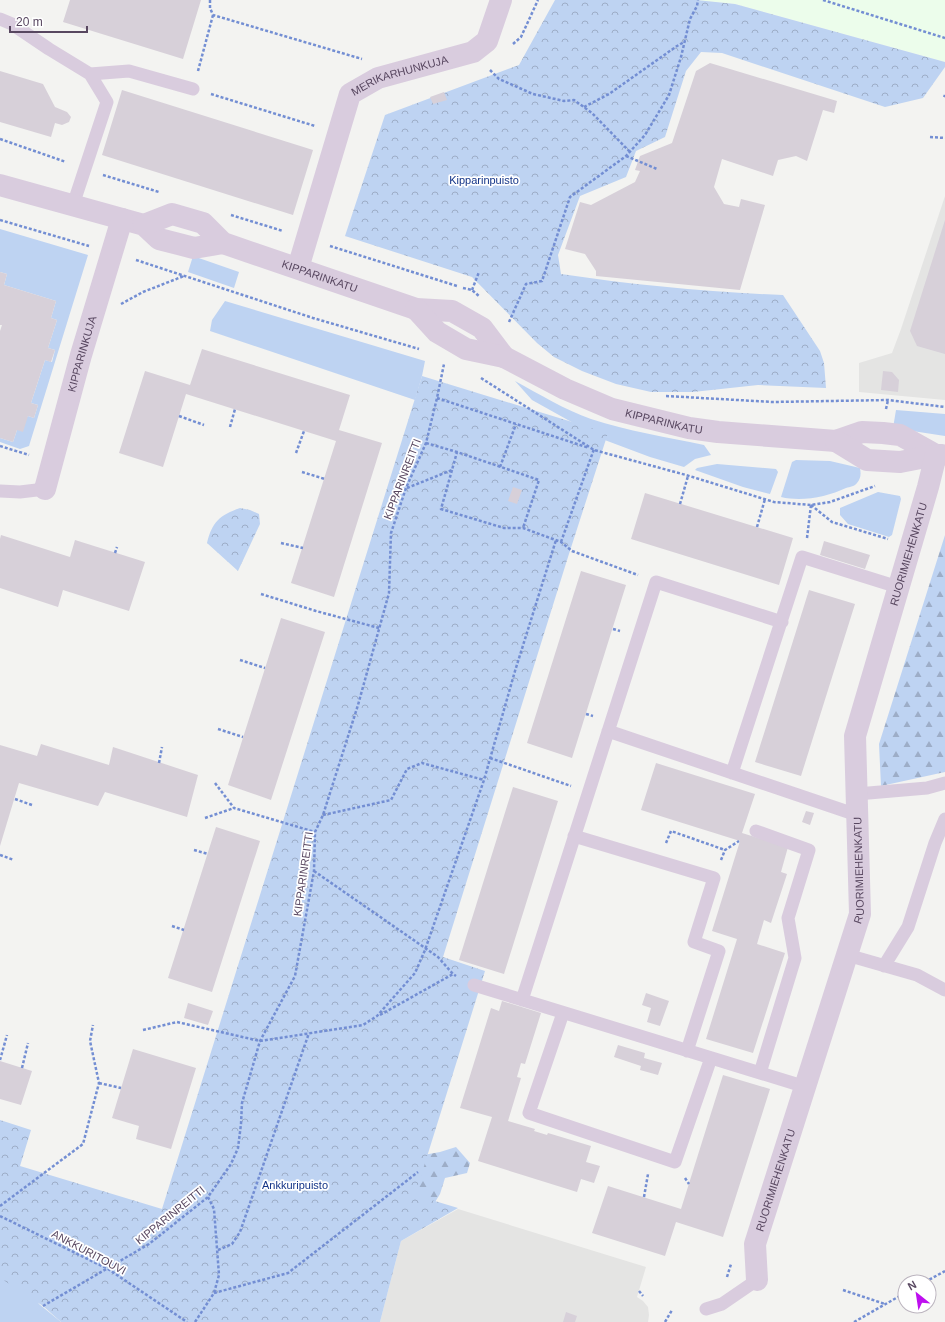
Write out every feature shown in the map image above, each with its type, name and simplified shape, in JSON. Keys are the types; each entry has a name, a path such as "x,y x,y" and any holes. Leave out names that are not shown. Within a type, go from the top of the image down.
{"street":[{"name":"MERIKARHUNKUJA","path":"298,268 350,94 378,78 473,52 488,41 501,0"},
{"name":"KIPPARINKATU","path":"0,185 144,225 172,214 203,223 223,243 416,309 437,332 466,349 504,357 565,389 605,406 652,420 689,428 718,432 836,441 862,432 900,435 941,455"},
{"name":"KIPPARINKUJA","path":"46,489 91,321 122,219"},
{"name":"RUORIMIEHENKATU","path":"757,1280 755,1244 860,914 855,736 928,487 941,455"}],"lane":[{"path":"0,19 12,24 90,74 107,102 72,205"},
{"path":"90,74 129,71 193,89"},
{"path":"0,491 20,492 46,489"},
{"path":"732,773 802,557 898,587"},
{"path":"522,1000 656,582 782,622"},
{"path":"608,731 732,773 857,805 945,783"},
{"path":"884,966 908,927 935,843 945,819"},
{"path":"756,831 809,850 788,918 796,958 760,1073"},
{"path":"574,836 714,878 694,942 719,951 687,1051"},
{"path":"847,956 917,975 945,990"},
{"path":"474,985 806,1087"},
{"path":"563,1013 529,1113 675,1162 711,1058"},
{"path":"706,1310 722,1304 757,1280"}],"path":[{"path":"210,0 210,8 213,15 193,89 320,128"},
{"path":"509,322 526,284 542,281 570,197 626,156 645,135 669,94 681,57 690,19 697,6 698,0"},
{"path":"823,0 945,38"},
{"path":"213,15 364,60"},
{"path":"584,107 609,94 676,46 684,42"},
{"path":"489,69 499,79 534,94 564,101 574,100 592,113 630,152"},
{"path":"930,137 945,138"},
{"path":"0,140 85,169"},
{"path":"626,156 657,169"},
{"path":"0,220 94,247"},
{"path":"329,245 466,289"},
{"path":"135,259 313,318 424,350"},
{"path":"472,290 479,272"},
{"path":"91,321 143,292 184,276"},
{"name":"KIPPARINREITTI","path":"43,1306 149,1244 208,1197 231,1164 238,1148 242,1103 260,1041 295,976 314,871 315,832 323,815 358,705 389,593 391,533 406,488 426,443 446,357"},
{"path":"476,376 594,450"},
{"path":"659,395 773,402 888,400 945,407"},
{"path":"437,398 594,450 774,502 811,505 830,502 876,486"},
{"path":"230,427 235,409"},
{"path":"179,416 204,425"},
{"path":"500,467 516,424"},
{"path":"296,453 304,431"},
{"path":"426,443 539,480 523,528"},
{"path":"0,446 31,456"},
{"path":"561,542 594,450"},
{"path":"457,452 441,509 504,528 523,528 561,542 572,550 656,582"},
{"path":"406,488 452,470"},
{"path":"302,472 325,478"},
{"path":"680,504 688,476"},
{"path":"756,527 765,499"},
{"path":"811,505 832,522 888,539"},
{"path":"802,557 808,536 811,505"},
{"path":"378,1016 414,973 425,950 484,780 515,671 556,540"},
{"path":"281,543 303,548"},
{"path":"115,553 117,547"},
{"path":"261,594 322,613 379,628"},
{"path":"240,660 265,668"},
{"path":"218,729 243,737"},
{"path":"159,763 162,747"},
{"path":"490,758 588,792"},
{"path":"323,815 391,800 407,769 422,763 484,780"},
{"path":"215,783 234,808"},
{"path":"15,799 32,805"},
{"path":"205,818 234,808 315,832"},
{"path":"666,845 671,831 725,850"},
{"path":"722,859 725,850 739,841"},
{"path":"194,850 208,854"},
{"path":"0,855 14,860"},
{"path":"314,871 425,950 438,957 453,974 474,985"},
{"path":"172,926 184,930"},
{"path":"143,1030 177,1022 213,1029 260,1041 363,1024 453,974"},
{"path":"0,1206 83,1144 99,1083 90,1042 93,1025"},
{"path":"218,1250 232,1244 240,1232 310,1032"},
{"path":"0,1060 7,1035"},
{"path":"22,1068 28,1043"},
{"path":"99,1083 121,1088"},
{"path":"214,1293 288,1273 418,1172"},
{"path":"195,1322 214,1293 219,1276 214,1208 208,1197"},
{"name":"ANKKURITOUVI","path":"0,1216 108,1269 188,1322"},
{"path":"722,1304 724,1284 732,1262"},
{"path":"843,1290 885,1304"},
{"path":"639,1291 643,1296"},
{"path":"854,1322 897,1297"},
{"path":"665,1322 672,1310"}],"shaded area":[{"path":"696,0 945,0 945,62 735,4"},
{"path":"945,196 945,400 859,392 859,363 892,353"},
{"path":"458,1209 646,1267 637,1297 648,1307 648,1322 380,1322 401,1241"}],"green space":[{"name":"Kipparinpuisto","path":"555,0 696,0 735,4 945,62 945,67 923,98 885,107 722,53 701,52 686,71 665,137 636,151 626,177 580,196 558,255 561,274 672,288 783,295 820,351 824,363 826,388 758,385 693,392 651,392 616,384 582,371 554,357 537,343 472,277 345,236 385,115 519,65"},
{"path":"0,229 88,255 29,446 20,449 0,442 0,438 13,442 17,430 28,416 34,418 38,405 31,403 45,360 52,362 55,350 48,348 57,320 51,318 56,301 4,285 7,274 0,272"},
{"path":"193,256 239,272 234,288 188,272"},
{"path":"225,301 425,361 415,400 210,331 212,320"},
{"name":"Ankkuripuisto","path":"422,376 608,433 443,957 485,971 415,1195 458,1208 401,1241 380,1322 61,1322 43,1306 0,1278 0,1120 31,1130 20,1166 162,1209"},
{"path":"515,381 562,406 591,419 633,430 704,445 711,455 695,459 684,467 650,457 602,439 532,400"},
{"path":"896,410 945,414 945,436 893,428"},
{"path":"796,460 830,461 860,468 861,474 854,486 831,494 806,499 781,497 792,462"},
{"path":"717,464 776,469 778,472 770,494 743,487 695,470 697,468"},
{"path":"878,492 900,496 901,499 892,535 889,537 848,524 840,515 840,508"},
{"path":"240,508 259,514 260,524 238,571 207,543 211,530 218,520 227,513"},
{"path":"945,535 945,772 881,786 879,744"},
{"path":"456,1147 470,1163 467,1173 445,1178 440,1194 432,1207 339,1183 412,1157 440,1152"},
{"path":"0,1234 39,1304 61,1322 0,1322"}],"building":[{"path":"70,0 201,0 183,59 63,22"},
{"path":"710,63 837,101 834,113 823,110 807,161 796,156 778,160 773,176 722,159 714,187 724,204 739,207 741,199 765,205 740,290 596,276 596,271 585,254 565,249 580,202 591,205 635,182 640,171 635,170 640,156 672,143 696,71"},
{"path":"0,71 43,84 55,107 67,112 71,117 69,122 62,125 55,123 51,137 0,122"},
{"path":"122,90 313,150 293,215 102,155"},
{"path":"444,92 447,100 433,104 430,97"},
{"path":"945,220 945,354 917,346 910,331"},
{"path":"0,272 7,274 4,285 56,301 51,318 57,320 48,348 55,350 51,362 45,360 31,403 38,405 34,418 28,416 23,432 17,430 13,442 0,438 0,331 2,325 0,325"},
{"path":"202,349 350,395 339,430 382,443 334,597 291,583 336,441 186,394 163,467 119,453 145,371 190,385"},
{"path":"883,371 892,372 899,380 898,392 881,390"},
{"path":"513,487 522,490 517,504 508,501"},
{"path":"645,493 793,538 779,585 631,539"},
{"path":"1,535 70,557 75,540 145,562 129,611 63,590 58,607 0,588"},
{"path":"824,541 870,555 865,569 820,555"},
{"path":"581,571 626,585 572,758 527,743"},
{"path":"809,590 855,604 801,776 755,762"},
{"path":"281,618 325,632 271,800 228,785"},
{"path":"41,744 109,765 113,747 198,775 187,817 105,792 98,806 19,783 0,846 0,745 37,756"},
{"path":"656,763 755,794 742,833 788,847 781,872 787,874 771,923 764,920 757,944 785,953 753,1053 706,1039 737,939 712,931 740,841 641,810"},
{"path":"513,787 558,801 504,974 459,960"},
{"path":"806,811 814,813 810,825 802,822"},
{"path":"216,827 260,841 212,992 168,978"},
{"path":"646,993 669,1001 660,1026 647,1022 651,1008 642,1005"},
{"path":"502,1001 541,1013 525,1064 521,1063 517,1077 521,1078 508,1121 535,1129 534,1131 547,1135 548,1133 591,1146 586,1162 600,1166 594,1183 581,1179 577,1192 478,1161 492,1117 460,1108 491,1008 499,1011"},
{"path":"188,1003 213,1011 208,1025 184,1018"},
{"path":"618,1045 645,1053 644,1058 662,1063 658,1075 640,1070 641,1066 614,1057"},
{"path":"133,1049 196,1068 171,1149 136,1139 139,1126 112,1118"},
{"path":"0,1061 32,1071 21,1105 0,1099"},
{"path":"723,1075 770,1089 723,1237 676,1222 665,1256 592,1233 608,1186 681,1209"},
{"path":"566,1312 577,1316 575,1322 563,1322"}]}
